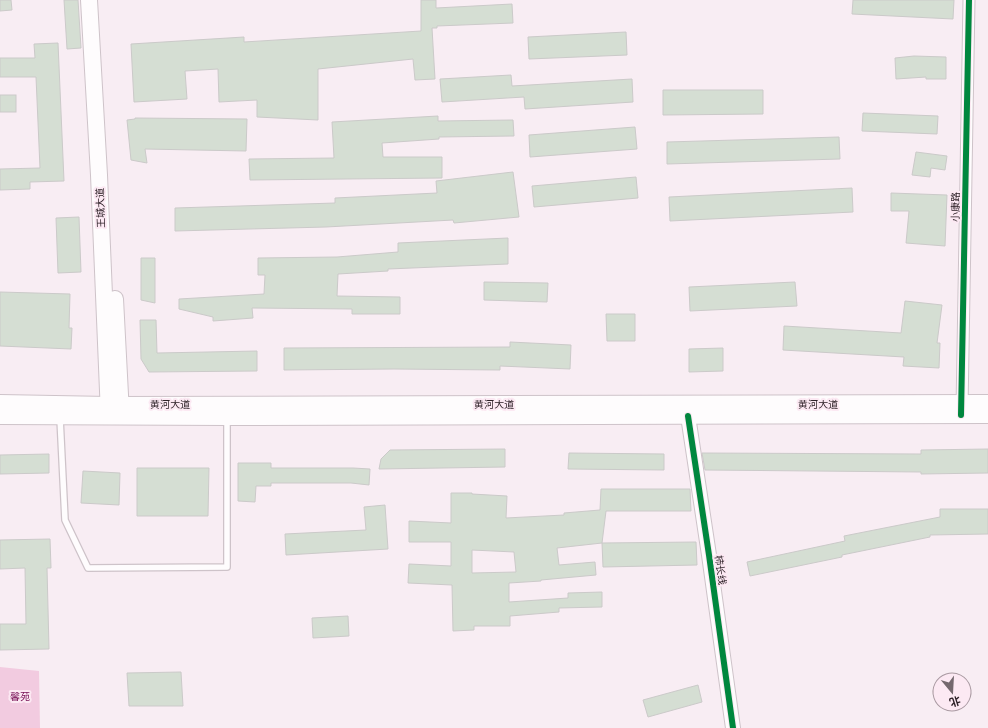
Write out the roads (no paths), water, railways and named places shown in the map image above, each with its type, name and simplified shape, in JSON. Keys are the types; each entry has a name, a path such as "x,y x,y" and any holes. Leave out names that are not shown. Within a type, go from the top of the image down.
{"main road":[{"name":"王城大道","path":"89,0 115,411"},
{"name":"王城大道","path":"98,0 115,411"},
{"name":"黄河大道","path":"0,403 60,410 115,411 988,403"},
{"name":"黄河大道","path":"0,416 60,410"},
{"name":"黄河大道","path":"227,411 688,416 988,415"}],"street":[{"name":"小康路","path":"962,415 969,0"},
{"name":"柿长线","path":"688,416 733,728"}],"lane":[{"path":"60,410 65,520 88,568 227,567 227,411"}],"park label":[{"name":"馨苑","path":"20,696"}]}
